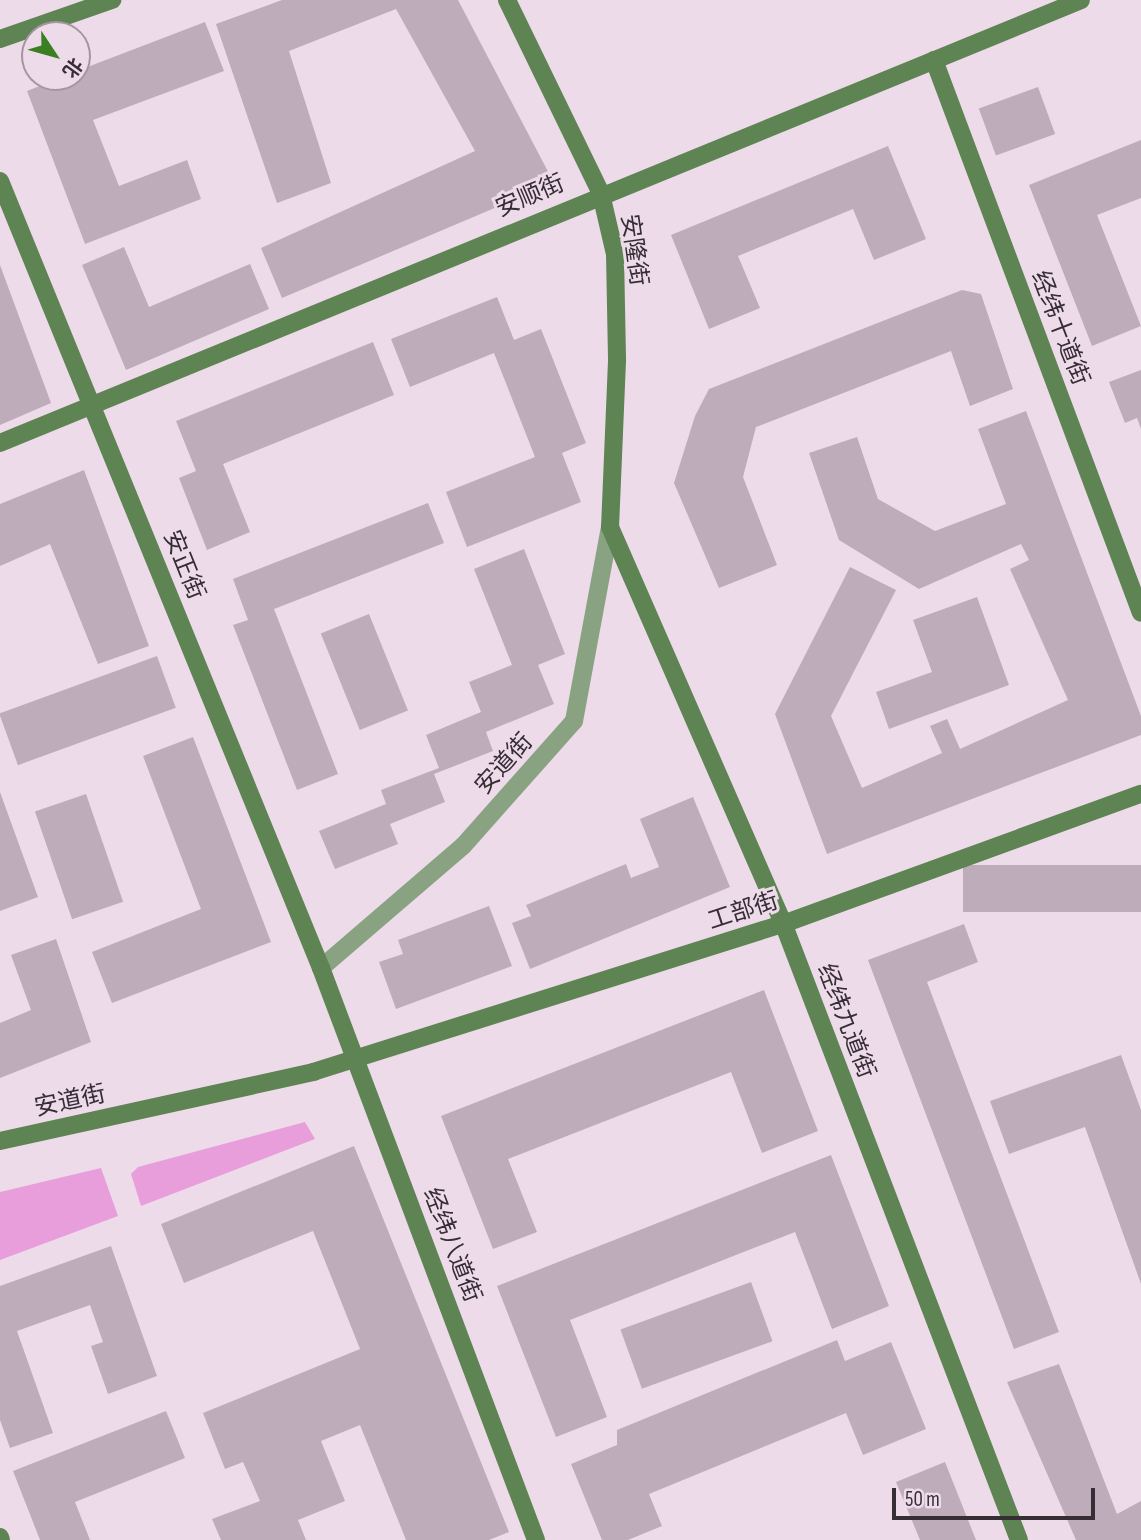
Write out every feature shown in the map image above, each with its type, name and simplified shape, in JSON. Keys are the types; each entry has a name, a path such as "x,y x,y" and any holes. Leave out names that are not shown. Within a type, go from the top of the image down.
{"street":[{"path":"0,39 111,0"},
{"name":"安隆街","path":"507,0 601,194 615,254 617,361 610,527"},
{"name":"安顺街","path":"0,443 601,194 1082,0"},
{"name":"经纬十道街","path":"934,60 1141,613"},
{"name":"安正街","path":"0,181 321,968"},
{"name":"经纬九道街","path":"610,527 783,924 1019,1540"},
{"name":"安道街","path":"321,968 463,846 574,721 610,527"},
{"name":"工部街","path":"355,1059 783,924 1141,794"},
{"name":"经纬八道街","path":"321,968 536,1540"},
{"name":"安道街","path":"0,1142 355,1059"}],"shaded area":[{"path":"305,1122 315,1139 141,1206 131,1174 138,1167"},
{"path":"101,1168 118,1216 0,1260 0,1192"}],"building":[{"path":"282,0 458,0 554,183 282,298 261,248 475,151 396,9 289,51 331,183 277,203 216,24"},
{"path":"205,22 224,71 93,120 119,186 187,160 201,199 85,244 27,91 91,91 91,66"},
{"path":"1038,87 1055,134 996,156 979,109"},
{"path":"1141,140 1141,198 1097,215 1141,326 1092,346 1029,185"},
{"path":"888,146 926,239 874,260 853,209 738,256 760,308 709,329 671,235"},
{"path":"124,247 149,307 250,264 269,309 126,370 82,265"},
{"path":"0,265 51,403 0,425"},
{"path":"962,290 981,294 1013,389 970,406 951,351 756,427 743,477 777,565 719,588 674,483 695,416 709,389"},
{"path":"497,297 514,340 541,329 586,443 562,453 581,502 467,547 446,492 535,457 494,353 410,387 391,339"},
{"path":"373,342 394,395 223,464 250,532 207,550 179,478 196,471 176,421"},
{"path":"1141,370 1141,429 1137,418 1125,423 1109,382"},
{"path":"1026,411 1141,716 1141,735 827,854 775,714 850,567 896,590 831,716 862,788 942,753 930,726 947,719 960,749 1068,700 1010,569 1029,560 1021,544 919,589 839,540 809,453 857,437 878,499 935,531 1006,504 978,429"},
{"path":"84,470 149,646 98,664 50,544 0,566 0,504"},
{"path":"428,503 444,543 274,609 338,774 297,790 233,625 248,620 233,579"},
{"path":"524,549 565,654 538,665 554,704 486,732 493,751 434,774 445,802 390,824 398,844 335,869 319,831 386,804 381,790 439,768 426,735 481,712 469,682 512,665 474,569"},
{"path":"977,597 1009,685 889,729 876,692 932,672 913,620"},
{"path":"369,614 408,710 360,730 321,633"},
{"path":"157,656 176,708 18,765 0,713"},
{"path":"193,737 271,942 112,1003 92,952 201,909 143,756"},
{"path":"0,792 38,897 0,911"},
{"path":"86,794 123,902 72,919 35,812"},
{"path":"693,797 730,887 530,969 512,923 531,916 526,905 626,864 631,878 659,867 640,819"},
{"path":"963,865 1141,865 1141,912 963,912"},
{"path":"489,906 512,966 396,1009 379,962 403,954 398,940"},
{"path":"964,924 978,962 927,982 1059,1332 1014,1349 868,960"},
{"path":"56,939 91,1042 0,1078 0,1023 31,1010 11,955"},
{"path":"764,990 818,1131 762,1153 731,1072 508,1159 537,1232 493,1249 441,1116"},
{"path":"1121,1055 1141,1110 1141,1284 1085,1127 1009,1154 990,1101"},
{"path":"354,1146 509,1532 489,1540 406,1540 360,1425 321,1441 345,1501 298,1520 306,1540 221,1540 212,1519 260,1501 243,1462 225,1469 203,1413 360,1349 313,1231 184,1283 161,1224"},
{"path":"831,1155 889,1306 832,1329 795,1232 570,1320 607,1417 556,1437 497,1286"},
{"path":"111,1246 157,1376 108,1394 91,1346 103,1342 90,1305 17,1331 53,1433 10,1448 0,1420 0,1286"},
{"path":"751,1282 773,1341 642,1389 620,1330"},
{"path":"837,1340 845,1361 891,1342 926,1429 863,1455 846,1413 649,1494 662,1526 628,1540 602,1540 571,1464 617,1445 617,1430"},
{"path":"1059,1364 1117,1514 1141,1501 1141,1540 1076,1540 1007,1382"},
{"path":"166,1411 185,1458 75,1502 90,1540 40,1540 13,1471"},
{"path":"945,1462 976,1540 920,1540 896,1482"}]}
